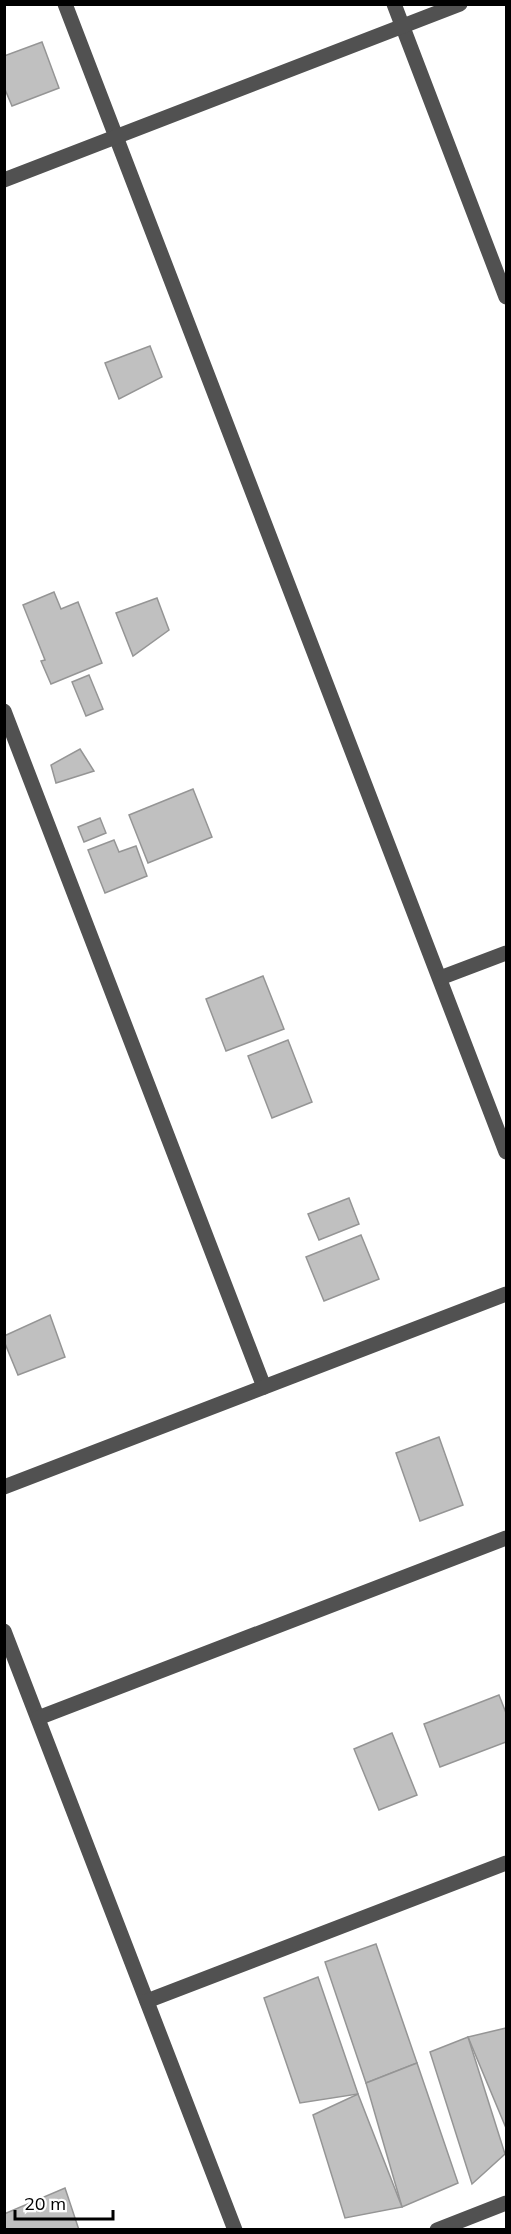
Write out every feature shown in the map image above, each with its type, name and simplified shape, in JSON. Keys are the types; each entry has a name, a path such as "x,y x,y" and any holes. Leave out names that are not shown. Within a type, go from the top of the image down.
{"street":[{"path":"65,4 507,1152"},
{"path":"394,4 507,297"},
{"path":"4,180 460,4"},
{"path":"4,711 264,1387"},
{"path":"440,978 507,953"},
{"path":"4,1487 507,1294"},
{"path":"38,1718 507,1538"},
{"path":"4,1631 235,2229"},
{"path":"147,2001 507,1863"},
{"path":"437,2229 507,2203"}],"building":[{"path":"42,42 59,88 12,106 4,87 4,56"},
{"path":"150,346 162,377 119,399 105,363"},
{"path":"54,592 61,609 78,602 102,663 51,684 41,661 45,660 23,605"},
{"path":"157,598 169,630 133,656 116,613"},
{"path":"89,675 103,709 86,716 72,682"},
{"path":"80,749 94,771 56,783 51,765"},
{"path":"193,789 212,837 148,863 129,815"},
{"path":"100,818 106,833 84,842 78,827"},
{"path":"114,840 119,852 136,846 147,876 105,893 88,850"},
{"path":"263,976 284,1029 226,1051 206,999"},
{"path":"288,1040 312,1102 272,1118 248,1056"},
{"path":"349,1198 359,1224 319,1240 308,1214"},
{"path":"361,1235 379,1279 324,1301 306,1257"},
{"path":"50,1315 65,1357 18,1375 4,1336"},
{"path":"439,1437 463,1505 420,1521 396,1453"},
{"path":"499,1695 506,1713 506,1742 440,1767 424,1724"},
{"path":"392,1733 417,1795 379,1810 354,1749"},
{"path":"376,1944 417,2063 366,2083 325,1962"},
{"path":"318,1977 358,2094 300,2103 264,1998"},
{"path":"506,2028 506,2128 468,2037"},
{"path":"468,2037 505,2154 472,2184 430,2052"},
{"path":"417,2063 458,2183 402,2207 366,2083"},
{"path":"358,2094 402,2207 345,2218 313,2115"},
{"path":"65,2188 79,2230 4,2230 4,2214"}]}
